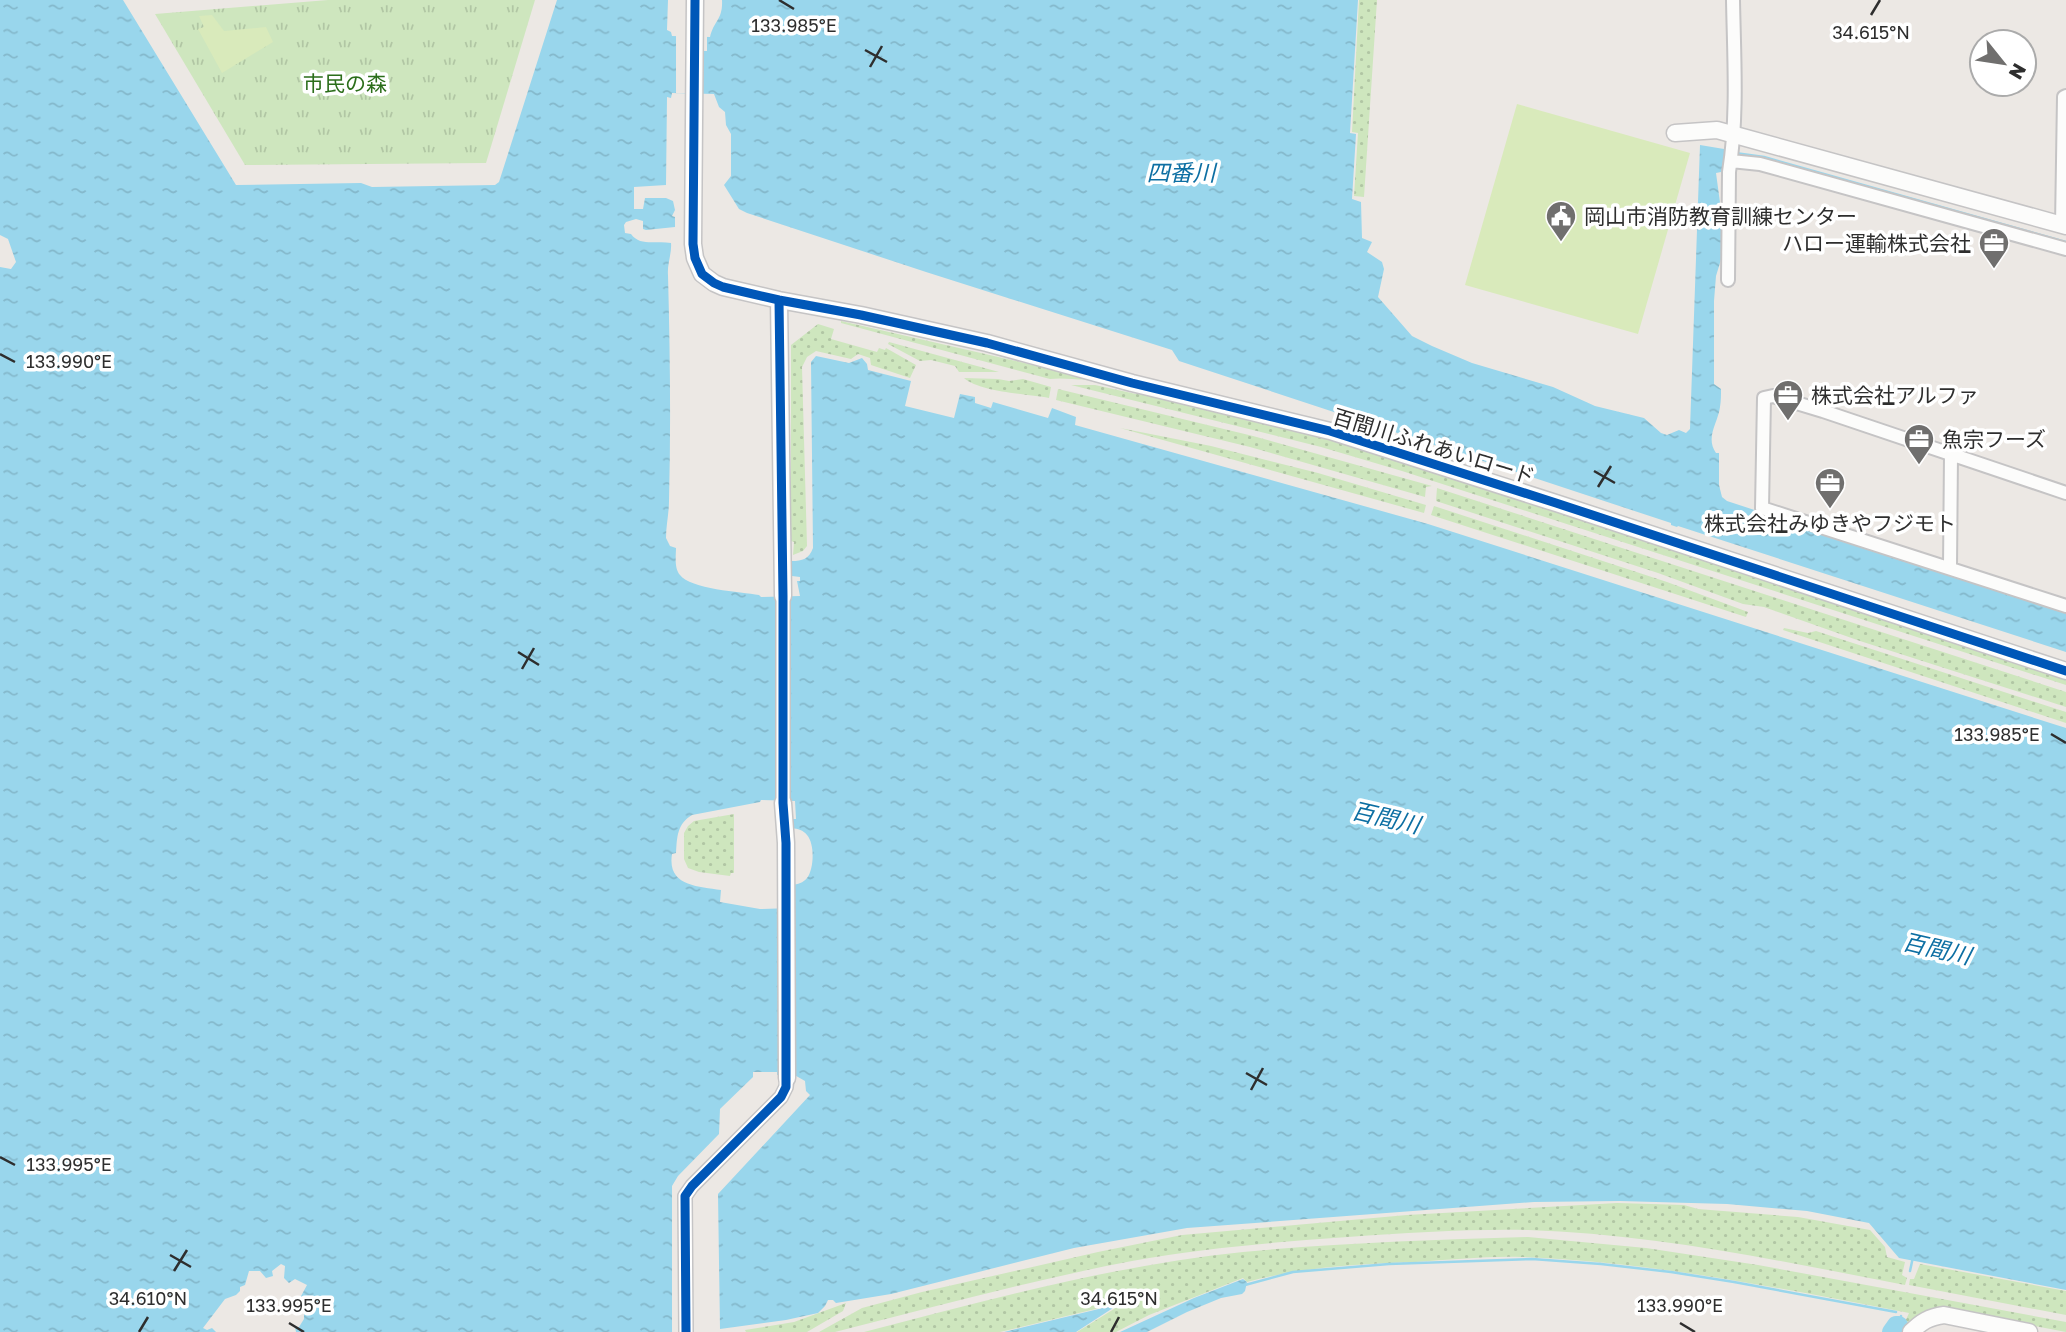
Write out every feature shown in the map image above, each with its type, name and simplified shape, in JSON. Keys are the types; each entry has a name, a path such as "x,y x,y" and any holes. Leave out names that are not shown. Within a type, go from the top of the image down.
{"street":[{"name":"百間川ふれあいロード","path":"695,0 693,244 698,267 708,279 723,287 861,314 987,343 1132,383 1330,431 2066,671"},
{"path":"1728,280 1729,172 1735,83 1733,0"},
{"path":"1675,133 1717,130 2064,226 2066,96"},
{"path":"1731,156 2066,249"},
{"path":"686,1332 685,1196 781,1097 787,1078 779,300"},
{"path":"2066,493 1773,396 1763,398 1762,508 2066,606"},
{"path":"1950,568 1951,455"},
{"path":"1911,1332 1925,1320 1944,1315 2029,1332"}],"green space":[{"name":"市民の森","path":"328,0 535,0 486,163 245,165 155,14"},
{"path":"1359,0 1377,0 1364,197 1354,196 1358,133 1352,132"},
{"path":"212,15 224,31 266,27 273,42 222,73 198,29 204,27 199,16"},
{"path":"1517,104 1690,153 1638,334 1465,285"},
{"path":"841,321 1094,379 1050,379"},
{"path":"818,324 834,329 831,339 877,352 879,348 886,348 916,365 910,378 871,365 870,358 858,354 851,359 816,351 807,357 802,367 807,546 793,555 791,345"},
{"path":"889,342 999,372 959,372 955,366 931,360 920,361 888,344"},
{"path":"964,378 1009,381 1023,379 1051,387 1049,398 992,389"},
{"path":"1071,385 1095,385 1136,394 1137,390 1374,447 2066,675 2066,685 1402,471 1321,447"},
{"path":"1058,389 1253,436 1432,486 1426,487 1425,497 1250,447 1056,400"},
{"path":"1120,428 1211,446 1318,473 1426,505 1424,513"},
{"path":"1437,488 2066,692 2066,707 1764,607 1743,604 1658,573 1436,501"},
{"path":"1434,506 1667,582 1748,612 1746,617 1431,515"},
{"path":"1784,628 1808,633 1816,631 2066,712 2066,723 1783,630"},
{"path":"734,814 734,873 730,876 688,868 684,859 684,833 688,826 694,821"},
{"path":"1617,1203 1684,1205 1698,1209 1798,1217 1870,1230 1885,1247 1887,1257 1905,1262 1902,1275 1907,1278 1905,1285 1718,1250 1623,1237 1528,1230 1438,1232 1267,1243 1159,1256 1020,1285 835,1332 819,1332 862,1308 922,1292 1182,1235 1407,1215"},
{"path":"1528,1237 1646,1248 1758,1265 2066,1322 2066,1332 1953,1310 1932,1309 1915,1317 1909,1325 1904,1324 1909,1313 1764,1286 1619,1264 1508,1257 1331,1267 1247,1282 1243,1278 1149,1315 1116,1332 1077,1332 1114,1309 1112,1305 1000,1332 864,1332 1052,1285 1195,1258 1314,1246"},
{"path":"1920,1264 2066,1291 2066,1315 1909,1285"},
{"path":"846,1303 843,1311 807,1332 745,1330 794,1322"}],"water":[{"path":"0,0 123,0 236,185 361,183 372,187 495,185 499,182 557,0 668,0 667,30 672,36 710,37 720,16 722,0 1358,0 1350,133 1356,134 1352,199 1361,202 1362,238 1372,242 1367,252 1382,262 1384,269 1378,297 1412,336 1432,346 1472,363 1553,387 1595,406 1644,418 1667,435 1679,430 1686,433 1690,429 1700,145 1724,149 1726,171 1716,173 1723,253 1716,276 1714,301 1714,384 1721,389 1721,398 1712,441 1716,453 1719,453 1719,485 1722,497 1727,501 2066,612 2066,652 1677,527 1179,361 1172,350 747,213 739,209 724,185 731,176 731,134 726,125 725,112 719,107 714,94 672,93 671,98 667,97 666,185 634,187 634,209 643,209 645,198 666,198 673,201 675,210 672,216 675,217 675,227 646,230 643,229 643,221 636,219 624,225 625,233 639,240 671,243 668,271 670,444 666,538 670,546 676,548 678,572 694,584 761,597 800,596 797,581 800,581 800,577 792,576 792,561 805,559 813,548 811,362 816,356 849,363 862,358 868,370 911,381 905,406 954,418 960,394 975,397 975,403 991,408 993,402 1048,418 1052,408 1076,417 1075,425 1428,524 2066,728 2066,1290 1899,1258 1869,1223 1807,1211 1727,1204 1534,1202 1187,1228 1074,1248 891,1294 836,1303 828,1300 818,1313 720,1329 718,1194 810,1095 806,1091 805,1081 791,1073 777,1075 777,1072 753,1072 753,1077 720,1109 719,1134 678,1176 672,1186 672,1332 296,1332 295,1327 299,1327 304,1313 292,1306 301,1306 300,1298 307,1285 295,1279 289,1283 284,1278 285,1266 281,1264 272,1271 273,1276 266,1278 260,1271 249,1271 245,1285 240,1287 236,1295 225,1299 203,1328 212,1328 216,1332 0,1332 0,267 11,269 16,262 8,239 0,235","holes":["761,800 795,801 796,819 792,819 792,828 807,835 813,856 807,878 792,885 792,908 760,909 720,902 721,890 686,883 674,873 672,854 676,853 679,831 683,822 692,815"]},
{"path":"1243,1279 1247,1282 1242,1294 1221,1298 1147,1332 1120,1332 1194,1298"},
{"path":"1111,1306 1113,1308 1076,1332 1004,1332"}],"pier":[{"path":"676,36 707,36 707,51 702,51 701,93 676,93"}],"waterway":[{"path":"1735,153 1764,157 2066,242"},
{"path":"1910,1271 1913,1257"},
{"path":"1245,1285 1293,1272 1389,1264 1532,1259 1671,1272 1896,1312"},
{"path":"1901,1316 1901,1325"},
{"path":"1891,1332 1899,1325"}],"cycle path":[{"path":"695,0 693,244 695,258 702,274 714,283 779,300 987,343 1132,383 1330,431 2066,671"},
{"path":"686,1332 685,1196 781,1097 786,1087 786,843 783,803 779,300"}],"place":[{"name":"岡山市消防教育訓練センター","path":"1561,243"},
{"name":"ハロー運輸株式会社","path":"1994,270"},
{"name":"株式会社アルファ","path":"1788,422"},
{"name":"魚宗フーズ","path":"1919,466"},
{"name":"株式会社みゆきやフジモト","path":"1830,510"}],"water label":[{"name":"四番川","path":"1181,172"},
{"name":"百間川","path":"1386,817"},
{"name":"百間川","path":"1937,948"}]}
